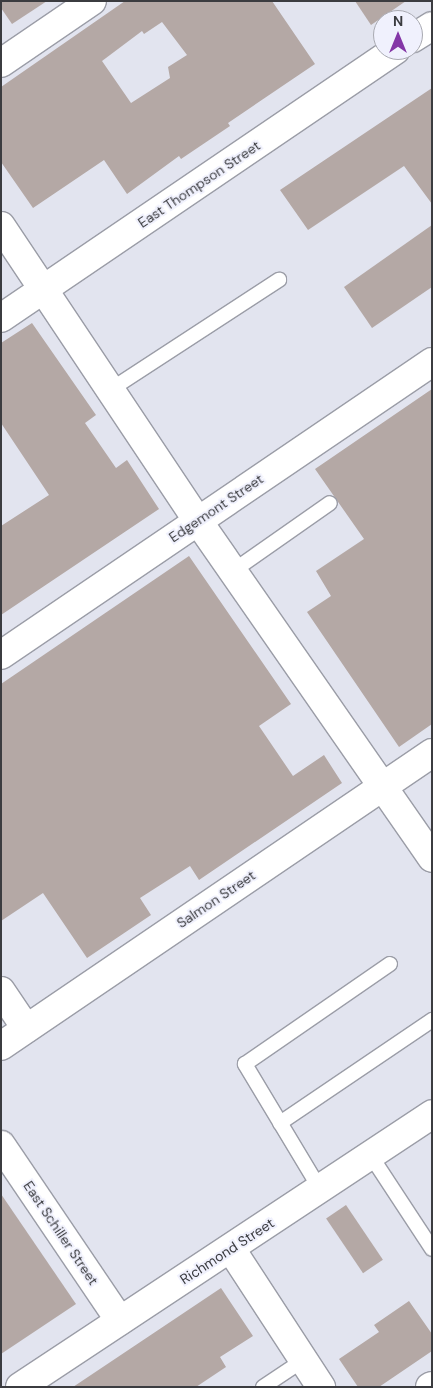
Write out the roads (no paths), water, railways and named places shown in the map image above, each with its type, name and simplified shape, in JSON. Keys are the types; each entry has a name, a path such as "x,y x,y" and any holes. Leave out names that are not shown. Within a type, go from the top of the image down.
{"street":[{"path":"1,63 92,1"},
{"name":"East Thompson Street","path":"1,318 381,60"},
{"path":"3,231 198,521 432,858"},
{"name":"Edgemont Street","path":"1,655 432,362"},
{"name":"Salmon Street","path":"1,1046 432,753"},
{"path":"1,991 26,1028"},
{"name":"Richmond Street","path":"20,1387 231,1249 432,1114"},
{"name":"East Schiller Street","path":"1,1145 120,1321"},
{"path":"231,1249 305,1359 321,1387"}],"lane":[{"path":"110,390 279,280"},
{"path":"233,571 330,503"},
{"path":"320,1189 245,1064 390,964"},
{"path":"280,1123 432,1020"},
{"path":"370,1156 432,1249"},
{"path":"263,1387 305,1359"}]}
